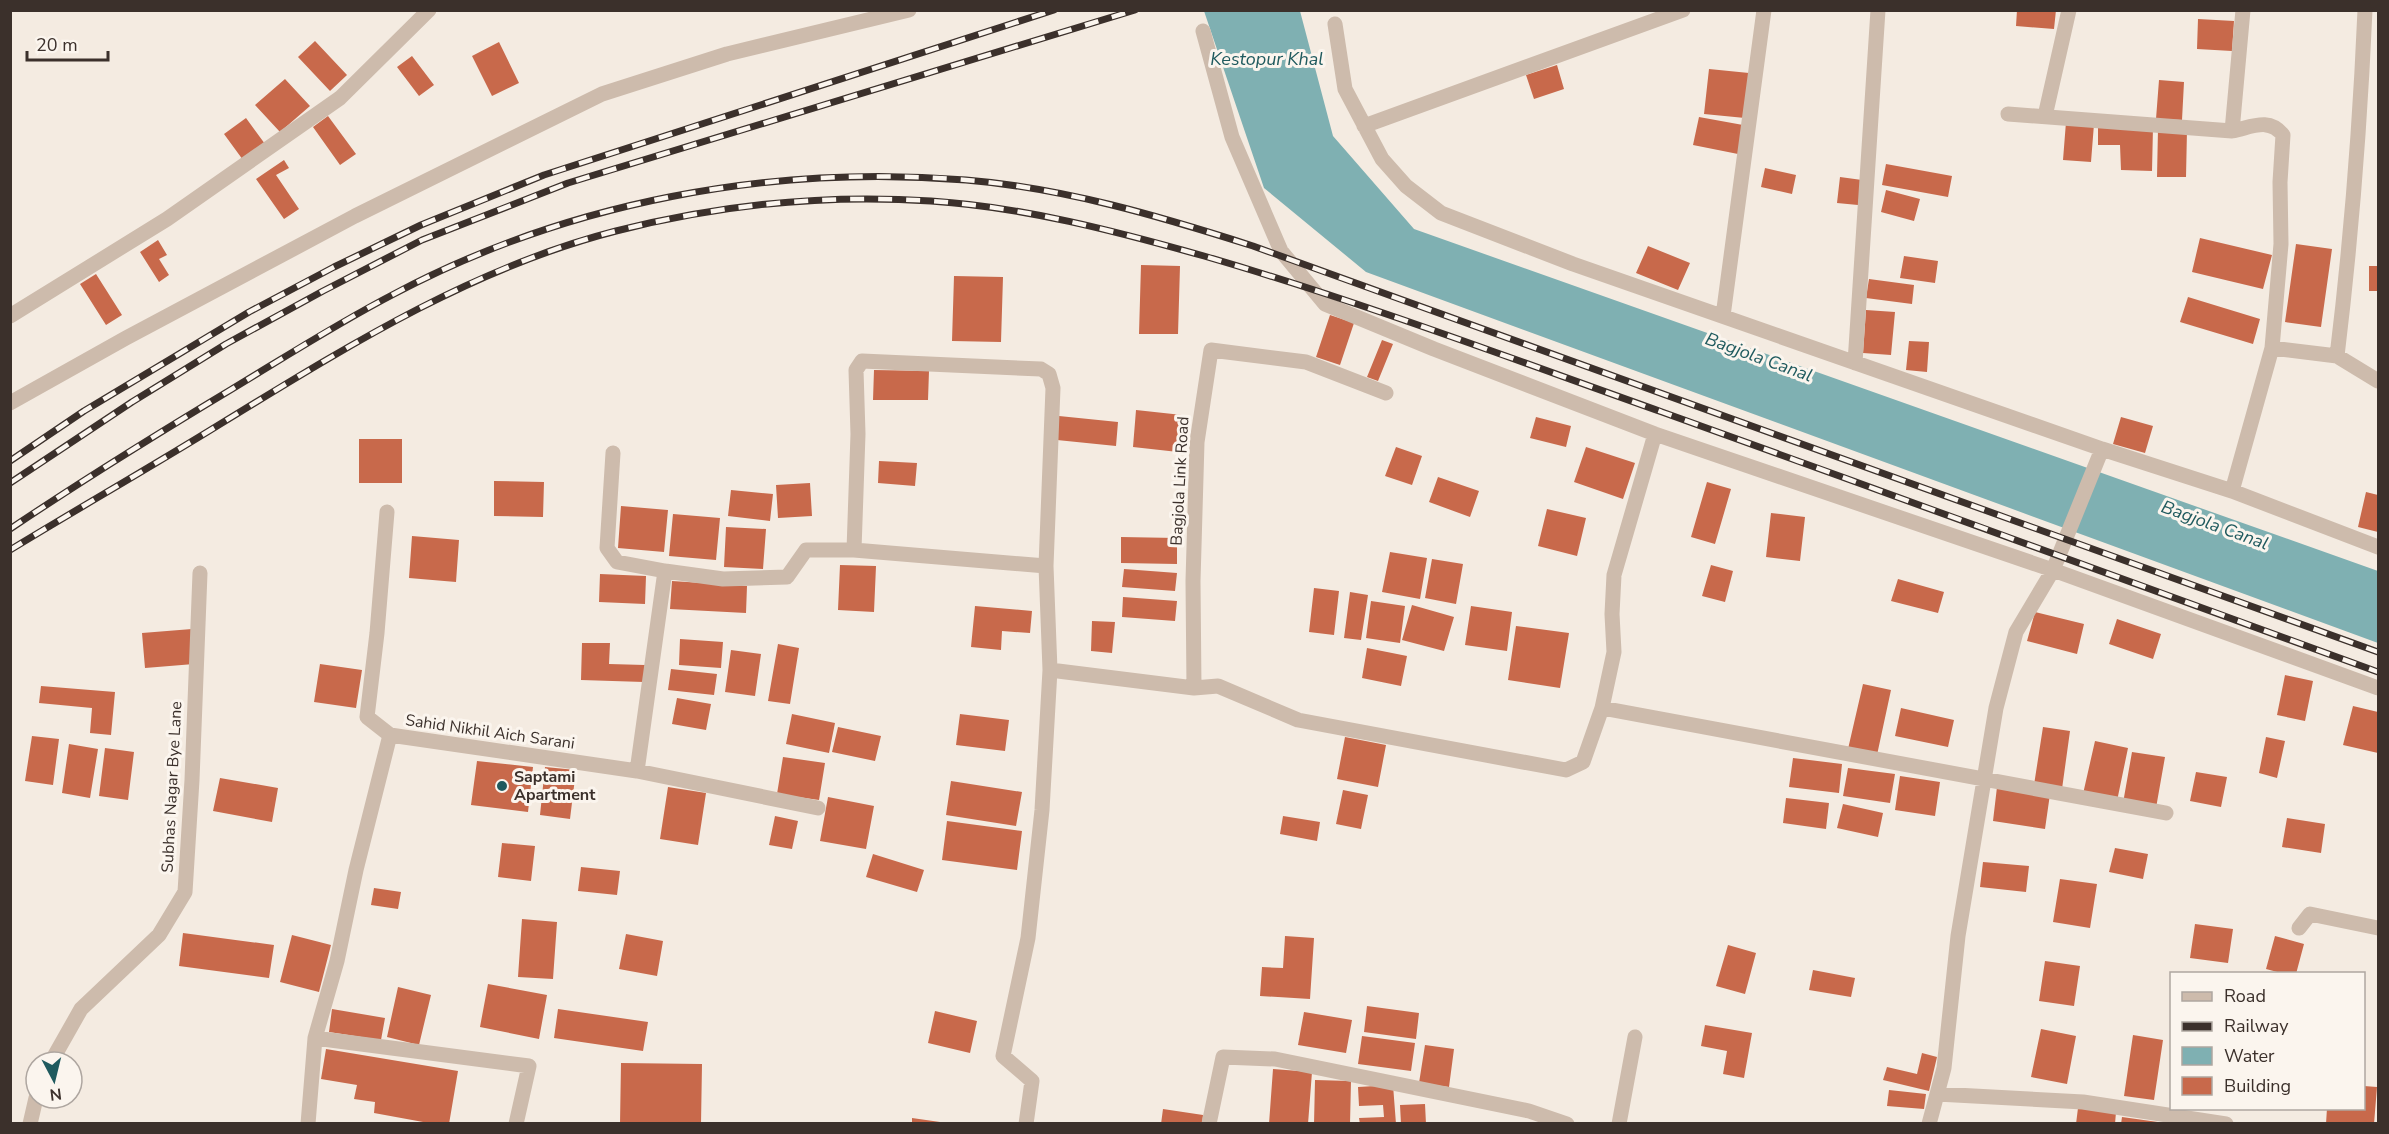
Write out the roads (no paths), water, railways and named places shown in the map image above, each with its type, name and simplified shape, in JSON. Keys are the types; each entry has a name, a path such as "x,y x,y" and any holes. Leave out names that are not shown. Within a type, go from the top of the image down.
{"street":[{"path":"10,316 166,219 340,98 429,10"},
{"path":"10,403 126,338 355,216 602,94 727,54 909,10"},
{"path":"1364,126 1683,10"},
{"path":"1723,315 1764,10"},
{"path":"1855,363 1878,10"},
{"path":"2045,116 2070,10"},
{"path":"2232,131 2243,10"},
{"path":"2337,356 2359,140 2366,10"},
{"path":"1335,24 1345,89 1382,159 1406,186 1441,213 1573,264 1723,315 2101,453 2232,491 2379,547"},
{"path":"1203,31 1232,137 1281,251 1325,304 1655,435 2053,570 2379,688"},
{"path":"2007,114 2232,131 2268,123 2277,127 2283,135 2280,182 2282,244 2272,348 2232,491"},
{"path":"2272,348 2337,356 2379,381"},
{"name":"Bagjola Link Road","path":"1194,688 1193,581 1197,442 1211,350 1306,362 1386,393"},
{"path":"854,550 858,434 856,370 862,361 1041,369 1049,374 1053,388 1046,566 1050,670 1042,810 1028,938 1004,1056 1032,1081 1026,1124"},
{"path":"1050,670 1194,688 1218,686 1298,720 1566,770 1583,762 1602,708 1614,652 1612,614 1614,575 1655,435"},
{"path":"614,453 607,548 617,562 723,579 786,577 806,550 854,550 1046,566"},
{"path":"1929,1124 1944,1068 1958,936 1996,708 2016,632 2053,570 2101,453"},
{"path":"387,512 367,717 390,735"},
{"path":"637,771 665,571"},
{"name":"Subhas Nagar Bye Lane","path":"58,1050 81,1009 159,935 185,892 200,573"},
{"path":"1602,708 2166,813"},
{"name":"Sahid Nikhil Aich Sarani","path":"308,1124 315,1038 336,961 390,735 637,771 818,808"},
{"path":"2299,928 2310,914 2379,928"},
{"path":"1619,1124 1635,1037"},
{"path":"315,1038 529,1066 516,1124"},
{"path":"1209,1124 1223,1057 1275,1059 1529,1111 1567,1124"},
{"path":"1937,1094 2083,1102 2226,1124"}],"water":[{"name":"Kestopur Khal","path":"1204,11 1300,11 1333,136 1414,229 2378,571 2378,643 1366,272 1264,188"}],"railway":[{"path":"10,461 84,411 249,312 421,225 544,175 1054,10"},
{"path":"10,483 132,402 226,344 422,240 568,183 1135,10"},
{"path":"10,529 148,440 312,340 394,294 460,262 529,235 600,213 672,196 745,185 819,178 893,177 966,180 1075,196 1147,214 1253,246 2378,652"},
{"path":"10,550 360,340 459,289 510,266 616,231 693,214 812,201 851,199 931,201 966,204 1069,221 1262,273 1662,412 2378,672"}],"place":[{"name":"Saptami Apartment","path":"502,786"}],"water label":[{"name":"Bagjola Canal","path":"1759,357"},
{"name":"Bagjola Canal","path":"2215,525"}]}
